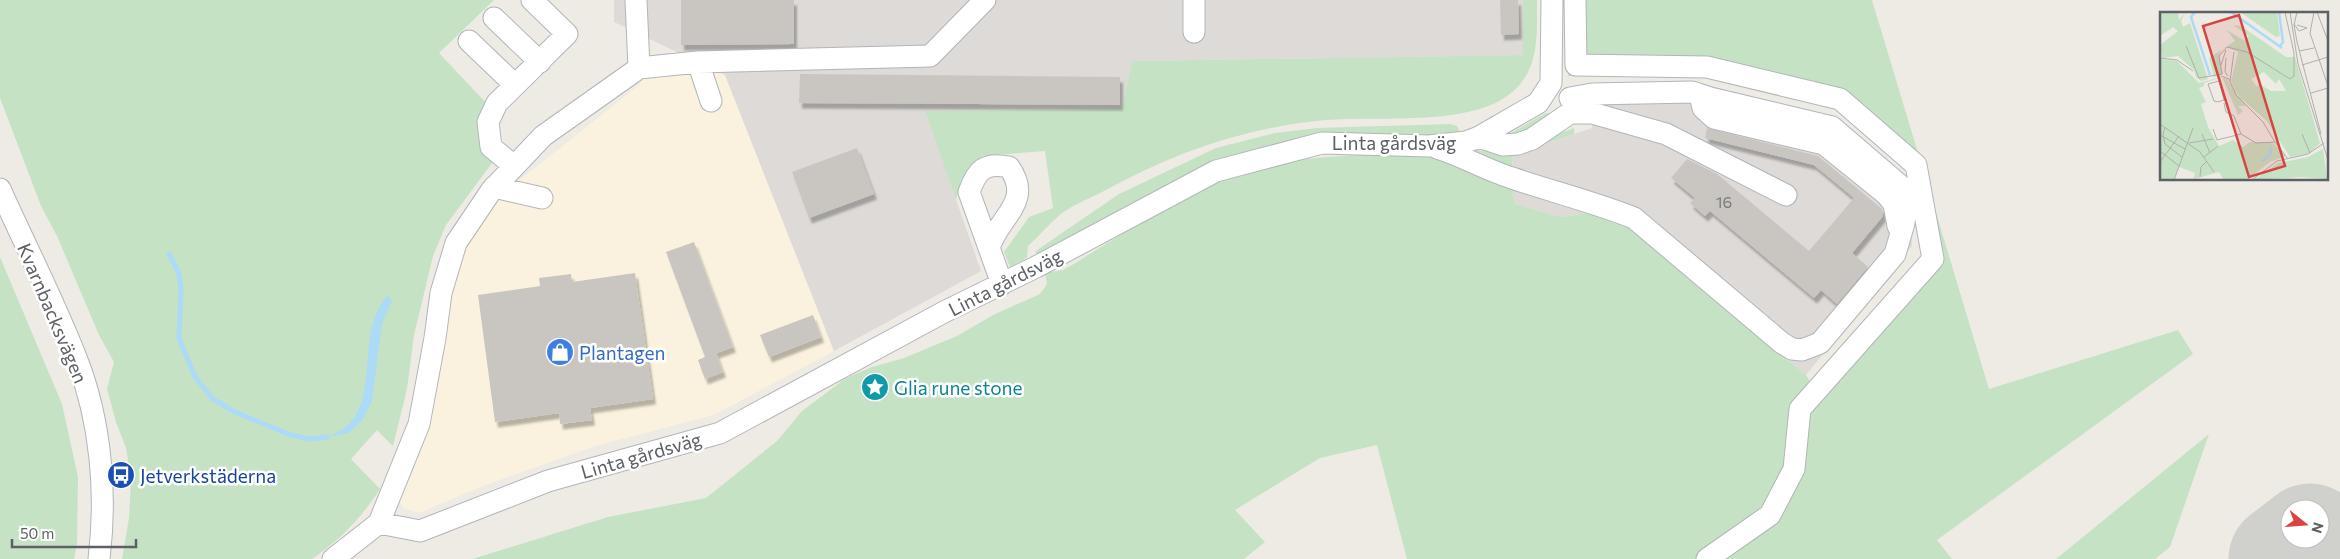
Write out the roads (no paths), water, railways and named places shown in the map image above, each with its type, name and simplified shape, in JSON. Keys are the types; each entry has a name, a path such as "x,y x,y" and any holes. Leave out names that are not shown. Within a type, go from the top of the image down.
{"street":[{"path":"514,166 491,146 488,122 497,103 568,34 532,0"},
{"path":"636,0 639,68"},
{"path":"333,559 379,523 419,424 436,338 441,293 456,243 494,187 543,136 639,68 698,62 930,56 985,0"},
{"path":"1194,0 1194,32"},
{"path":"1552,0 1551,83 1570,106 1592,114 1666,134 1786,194"},
{"path":"1575,0 1576,65 1707,67 1840,100 1916,165 1933,260 1800,409 1794,469 1770,515 1707,559"},
{"path":"494,18 540,62"},
{"path":"469,41 515,86"},
{"path":"698,62 711,100"},
{"name":"Linta gårdsväg","path":"379,523 420,531 548,482 720,433 944,312 1002,284 1216,171 1322,143 1429,146 1466,142 1479,137 1538,103 1551,83"},
{"path":"1429,146 1460,156 1505,176 1607,207 1634,218 1782,344 1792,349 1802,350 1820,344 1895,254 1899,241 1894,204 1824,144 1714,118 1703,108 1700,94 1692,92 1592,94 1570,106 1532,140 1518,144 1503,144 1479,137"},
{"path":"494,187 542,198"},
{"name":"Kvarnbacksvägen","path":"0,189 77,360 91,412 100,463 103,524 99,559"},
{"path":"989,248 1002,284"}],"water":[{"path":"388,295 392,301 382,323 372,401 363,419 349,433 327,437 347,426 357,413 363,398 366,381 372,326 378,309"}],"waterway":[{"path":"169,254 179,273 181,291 179,338 195,377 213,399 235,412 288,434 309,439 327,437"}],"place":[{"name":"Plantagen","path":"560,352"},
{"name":"Glia rune stone","path":"875,387"},
{"name":"Jetverkstäderna","path":"121,475"}]}
